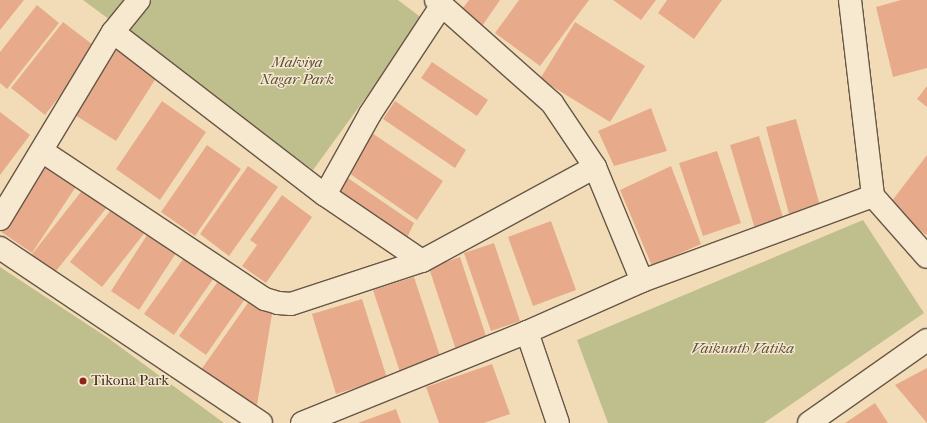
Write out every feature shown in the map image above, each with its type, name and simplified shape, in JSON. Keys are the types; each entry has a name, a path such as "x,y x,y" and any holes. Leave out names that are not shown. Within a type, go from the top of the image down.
{"street":[{"path":"0,219 114,32 139,0"},
{"path":"850,0 873,196 927,257"},
{"path":"325,195 370,114 439,2 552,103 595,167 642,281"},
{"path":"114,32 325,195 422,261"},
{"path":"42,151 265,299 291,304 422,261 595,167"},
{"path":"302,423 526,332 642,281 873,196"},
{"path":"0,248 261,423"},
{"path":"526,332 558,423"},
{"path":"809,423 927,340"}],"green space":[{"name":"Malviya Nagar Park","path":"83,0 398,0 423,19 313,170"},
{"name":"Vaikunth Vatika","path":"863,220 924,313 764,423 608,423 577,340"},
{"name":"Tikona Park","path":"0,267 108,338 224,423 0,423"}],"building":[{"path":"0,0 24,0 0,30"},
{"path":"469,0 500,0 480,29 459,13"},
{"path":"519,0 589,0 540,66 495,33"},
{"path":"613,0 656,0 641,20"},
{"path":"667,0 722,0 694,39 658,13"},
{"path":"901,0 927,0 927,68 893,77 876,7"},
{"path":"37,5 59,23 7,89 0,83 0,52"},
{"path":"63,22 97,48 45,115 11,88"},
{"path":"575,22 645,66 610,122 540,79"},
{"path":"119,46 160,72 116,141 75,115"},
{"path":"432,62 488,100 477,116 421,78"},
{"path":"927,86 927,107 917,99"},
{"path":"162,101 206,132 160,200 116,169"},
{"path":"395,101 466,150 455,168 383,119"},
{"path":"651,108 667,151 614,166 598,131"},
{"path":"0,112 30,135 0,175"},
{"path":"796,119 820,206 789,214 766,127"},
{"path":"369,131 443,181 417,220 343,169"},
{"path":"759,136 784,221 755,229 730,145"},
{"path":"207,145 241,169 195,236 161,212"},
{"path":"717,151 741,223 703,236 679,163"},
{"path":"927,155 927,234 926,235 888,206"},
{"path":"42,161 77,185 32,253 0,231 0,224"},
{"path":"248,166 278,187 229,256 200,234"},
{"path":"671,166 701,244 652,266 620,190"},
{"path":"342,174 414,223 406,240 334,190"},
{"path":"84,188 108,206 52,276 29,258"},
{"path":"282,195 312,217 266,283 242,266 257,245 250,240"},
{"path":"114,206 146,231 102,287 70,262"},
{"path":"551,221 576,290 533,306 508,237"},
{"path":"149,232 178,250 139,310 111,291"},
{"path":"494,243 520,321 491,331 464,253"},
{"path":"186,255 216,275 174,335 144,314"},
{"path":"460,257 487,339 456,350 429,268"},
{"path":"414,277 441,359 400,372 373,290"},
{"path":"219,280 245,299 206,355 179,336"},
{"path":"252,297 273,308 257,405 196,377"},
{"path":"362,299 387,378 336,394 312,314"},
{"path":"492,364 510,414 484,423 439,423 426,387"},
{"path":"927,368 927,423 895,385"},
{"path":"875,403 888,423 845,423"},
{"path":"396,409 401,423 358,423"}],"place":[{"name":"Tikona Park","path":"83,381"}]}
